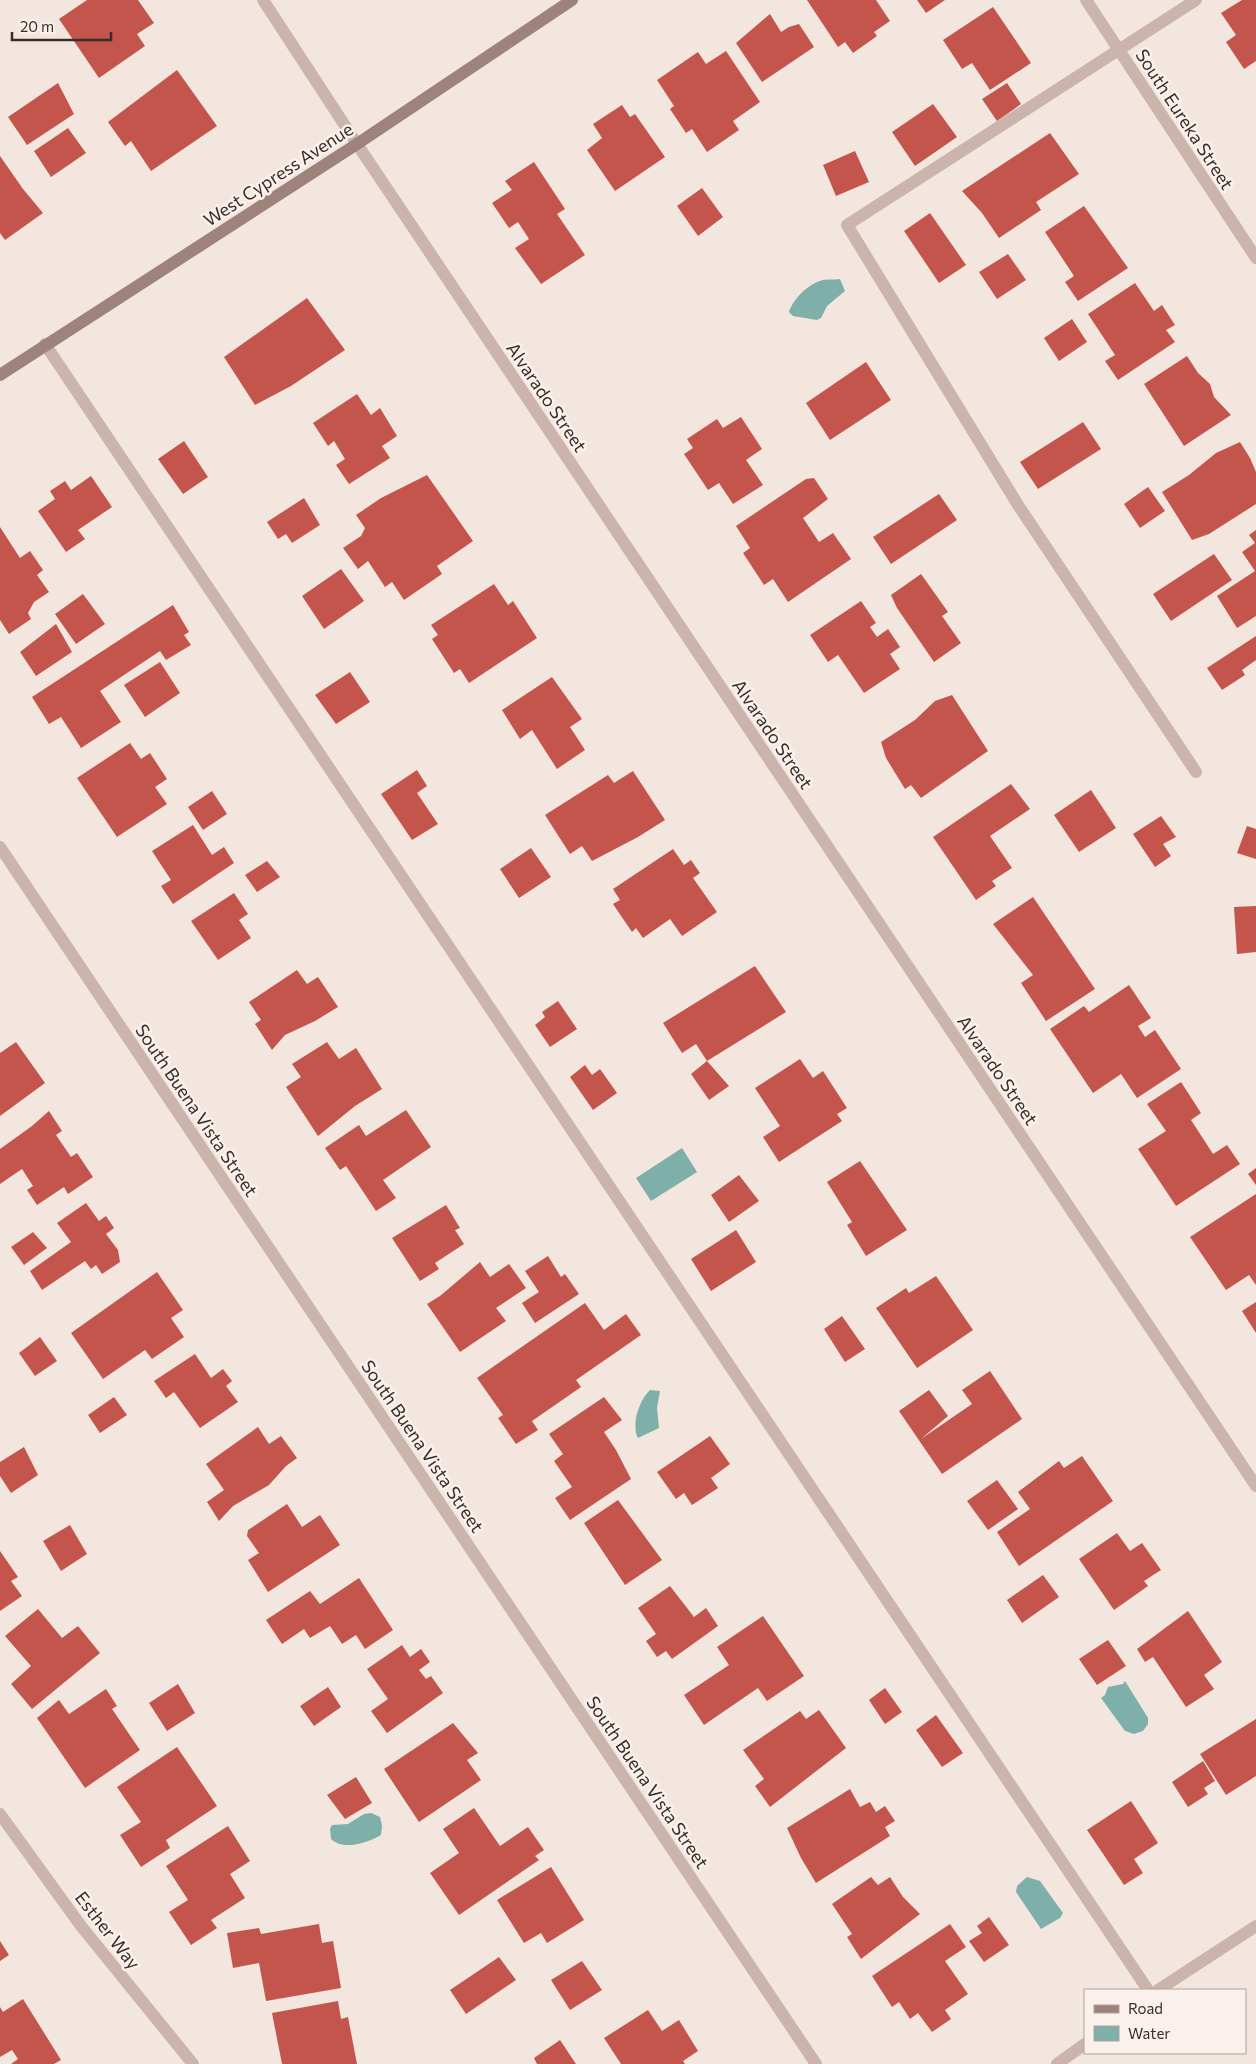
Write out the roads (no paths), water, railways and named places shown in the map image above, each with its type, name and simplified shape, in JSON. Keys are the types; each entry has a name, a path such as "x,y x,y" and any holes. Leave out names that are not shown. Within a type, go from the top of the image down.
{"main road":[{"name":"West Cypress Avenue","path":"0,375 357,144 572,0"}],"street":[{"name":"Alvarado Street","path":"262,0 1256,1486"},
{"name":"South Eureka Street","path":"1086,0 1256,258"},
{"path":"1196,0 847,225 1018,505 1196,772"},
{"path":"46,344 1147,1989"},
{"name":"South Buena Vista Street","path":"0,848 816,2064"},
{"name":"Esther Way","path":"0,1814 80,1926 193,2064"},
{"path":"1160,1989 1256,1926"},
{"path":"1057,2064 1084,2045"}],"water":[{"path":"840,279 845,291 827,306 821,318 817,320 793,316 789,312 798,297 812,284 823,280"},
{"path":"682,1148 697,1172 651,1201 636,1178"},
{"path":"650,1390 660,1391 657,1408 659,1428 638,1438 635,1426 637,1413 642,1400"},
{"path":"1125,1681 1148,1718 1148,1724 1143,1731 1134,1734 1125,1731 1101,1698 1105,1695 1108,1687 1123,1684"},
{"path":"371,1813 380,1817 381,1835 355,1845 342,1845 331,1839 330,1829 332,1825 348,1824 364,1814"},
{"path":"1027,1877 1040,1881 1063,1913 1060,1918 1041,1929 1016,1892 1017,1886"}]}
